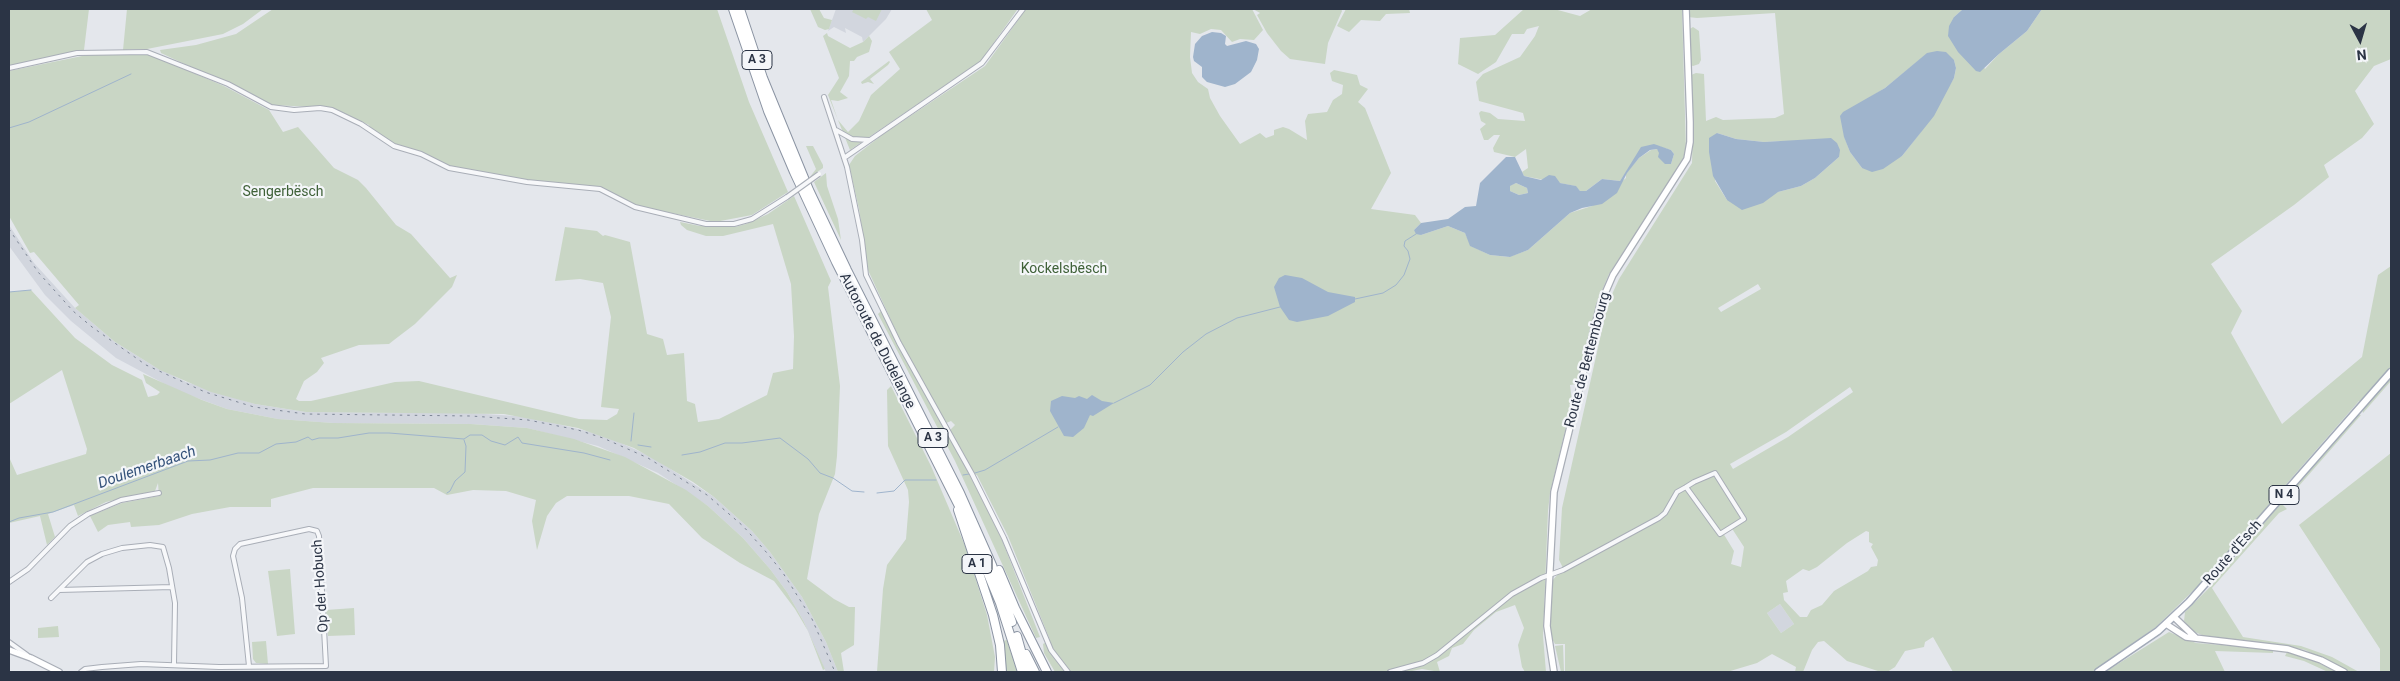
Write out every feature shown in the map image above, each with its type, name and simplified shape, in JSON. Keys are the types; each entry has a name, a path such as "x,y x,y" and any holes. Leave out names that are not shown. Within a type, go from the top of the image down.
{"highway":[{"name":"Autoroute de Dudelange","path":"733,9 768,111 805,198 957,501 1000,603 1022,672"},
{"name":"Autoroute de Dudelange","path":"740,9 763,78 809,190 847,270 942,456 987,552 1006,601 1027,672"},
{"name":"A 1","path":"957,501 958,515 981,575 996,628 1002,672"},
{"name":"A 3","path":"987,552 996,563 1019,617 1047,672"},
{"name":"A 3","path":"1006,601 1035,672"}],"main road":[{"name":"Route de Bettembourg","path":"1554,672 1547,636 1554,492 1600,305 1613,275 1683,168 1689,150 1690,122 1686,9"},
{"name":"Route d'Esch","path":"2098,672 2166,624 2208,583 2391,372"},
{"path":"2174,616 2198,640"},
{"path":"2166,624 2186,637 2198,640 2288,649 2321,660 2344,672"},
{"path":"9,650 59,672"}],"street":[{"path":"844,158 982,63 1022,9"},
{"path":"9,68 77,53 147,52 228,84 272,107 294,110 320,108 332,110 361,124 394,146 421,154 449,168 527,182 600,189 616,195 635,207 706,224 734,224 752,219 819,174"},
{"path":"824,97 844,158 862,240 866,275 899,343 972,474 1004,538 1051,650 1068,672"},
{"path":"836,130 852,139 871,139"},
{"path":"1390,672 1423,664 1512,594 1659,518 1677,492 1686,487 1715,473 1744,519 1720,534 1686,487"},
{"path":"9,582 28,569 70,526 88,514 121,500 159,492"},
{"name":"Op der Hobuch","path":"308,529 317,531 319,536 326,666 249,666 242,598 233,556 235,549 240,544 308,529"},
{"path":"51,598 87,562 104,553 122,548 162,547 166,556 172,587 176,634 174,664"},
{"path":"71,578 76,590"},
{"path":"59,590 172,587"},
{"path":"9,642 30,658"},
{"path":"81,672 85,669 112,666 174,664 249,666"}],"shaded area":[{"path":"836,9 892,9 886,19 863,42 862,37 845,28 846,33 834,27 828,31"},
{"path":"9,225 34,263 75,308 115,342 152,365 186,382 255,404 306,412 471,413 529,417 603,435 652,457 714,497 752,531 770,552 802,597 826,642 838,672 826,672 804,622 787,592 743,538 708,506 658,473 598,446 527,428 471,424 333,423 278,419 227,409 178,391 116,358 71,321 45,295 9,246"},
{"path":"1780,604 1794,624 1781,633 1767,613"}],"green space":[{"path":"9,9 89,9 84,50 9,66"},
{"path":"127,9 263,9 243,24 223,34 147,49 123,50"},
{"path":"273,9 717,9 749,102 788,192 752,215 715,222 628,204 600,189 527,182 449,168 421,154 394,146 370,130 369,125 333,108 272,105 161,53 160,50 196,45 236,34"},
{"path":"810,9 819,9 824,18 832,20 829,29 825,30 818,27"},
{"path":"854,9 882,9 876,21 868,17 866,19 852,12"},
{"path":"926,9 1017,10 981,61 850,150 838,120 848,132 859,121 871,95 900,69 889,52 932,20"},
{"name":"Kockelsbësch","path":"1026,9 1252,9 1263,30 1254,40 1240,39 1232,42 1221,30 1211,29 1200,34 1191,32 1190,57 1192,73 1198,82 1208,89 1210,98 1220,116 1240,144 1260,133 1266,138 1274,135 1274,130 1283,127 1307,140 1305,121 1308,114 1327,112 1333,100 1342,94 1343,85 1332,81 1330,73 1334,70 1357,75 1360,85 1368,89 1358,102 1365,108 1391,173 1371,209 1415,215 1421,223 1414,230 1421,235 1448,226 1465,233 1471,246 1490,255 1509,257 1528,250 1570,213 1592,206 1626,178 1626,173 1639,158 1651,150 1657,149 1671,164 1674,154 1671,150 1654,145 1633,162 1620,181 1602,179 1586,191 1580,191 1575,186 1524,176 1522,172 1528,168 1526,149 1515,157 1494,152 1493,148 1500,135 1494,135 1488,140 1484,140 1480,129 1486,124 1481,121 1479,113 1481,111 1490,113 1498,119 1525,121 1523,113 1479,101 1476,82 1483,74 1520,57 1535,36 1539,26 1527,29 1524,34 1512,34 1496,62 1478,74 1458,64 1460,38 1495,35 1524,9 1554,9 1580,16 1592,9 1682,9 1686,150 1682,163 1609,274 1597,302 1577,384 1570,385 1572,402 1550,493 1548,511 1543,636 1546,672 1525,672 1522,667 1518,645 1524,628 1515,605 1496,612 1474,630 1463,644 1452,648 1449,656 1437,662 1440,672 1422,669 1407,672 1055,672 1044,653 1043,644 1050,640 1008,536 977,475 974,474 949,431 955,425 951,421 944,424 901,342 868,270 859,209 849,165 855,156 882,135 985,66"},
{"path":"1253,9 1341,9 1342,11 1328,43 1325,64 1290,59 1267,33 1257,15 1260,13"},
{"path":"1346,9 1409,9 1410,13 1386,14 1380,21 1361,20 1349,32 1337,26"},
{"path":"1688,9 1963,9 1954,17 1985,69 1999,54 2027,31 2042,9 2391,9 2391,59 2374,66 2355,91 2374,124 2362,138 2324,165 2329,177 2294,205 2211,264 2242,311 2231,333 2282,424 2362,357 2378,275 2391,266 2391,367 2361,402 2359,401 2205,579 2156,627 2092,672 1953,672 1933,637 1925,642 1924,647 1905,651 1895,667 1887,672 1881,672 1847,661 1824,641 1818,642 1812,650 1803,672 1795,672 1796,667 1772,654 1757,663 1727,672 1565,672 1565,644 1555,644 1550,635 1552,581 1563,568 1559,560 1562,508 1608,303 1619,279 1692,163 1691,75 1696,73 1704,74 1706,121 1716,117 1723,120 1775,118 1784,114 1775,13 1688,17","holes":["1927,54 1954,60 1956,68 1954,78 1920,133 1902,156 1862,168 1850,152 1844,136 1869,98 1885,88","1717,133 1736,139 1764,142 1785,141 1839,157 1815,178 1801,186 1778,192 1727,200 1715,181","1758,284 1761,289 1721,312 1718,308","1850,387 1853,392 1788,437 1733,469 1730,464 1786,432","1731,527 1744,547 1741,567 1731,564 1734,551 1723,533","1866,531 1869,532 1869,542 1873,544 1871,547 1878,560 1877,566 1871,567 1868,571 1834,591 1822,605 1811,610 1807,617 1800,617 1784,600 1783,593 1788,592 1786,581 1803,569 1809,571 1817,567 1847,543","1780,604 1794,624 1781,633 1767,613"]},
{"path":"1693,27 1699,31 1701,60 1699,64 1693,66 1690,65 1688,30"},
{"path":"827,33 828,36 850,48 863,42 869,36 872,41 869,52 857,57 854,61 850,61 849,76 840,92 848,98 838,101 831,100 838,120 828,95 839,78 823,36"},
{"name":"Sengerbësch","path":"149,54 224,86 269,110 283,132 298,127 334,168 358,180 396,225 411,234 450,278 457,275 452,287 415,324 389,344 359,345 321,358 324,363 317,372 304,381 296,399 299,401 311,401 395,382 419,381 579,419 607,420 617,414 619,409 601,407 611,317 603,283 580,279 555,281 565,227 597,231 603,236 630,242 647,334 663,339 667,355 684,353 687,401 695,404 698,422 719,419 767,395 773,373 793,369 794,336 791,284 773,224 723,236 706,236 687,230 680,222 700,226 735,227 768,214 794,196 831,281 828,287 840,386 837,456 835,474 819,514 807,579 834,599 849,607 855,607 854,645 841,653 844,672 838,672 826,642 802,597 770,552 752,531 714,497 693,482 634,448 578,428 504,414 306,412 255,404 211,392 160,370 115,342 75,308 79,305 34,252 30,253 9,216 9,71 87,55"},
{"path":"889,61 888,65 870,79 874,84 868,82 862,84 861,82"},
{"path":"806,146 813,146 823,165 823,168 810,177 816,169"},
{"path":"826,173 827,186 838,219 841,240 814,182"},
{"path":"1516,183 1527,188 1528,193 1519,195 1510,191 1509,186"},
{"path":"31,290 75,338 112,365 142,380 148,397 157,395 160,392 146,383 143,374 227,409 278,419 333,423 471,424 527,428 574,439 625,457 686,490 708,506 743,538 787,592 804,622 825,669 823,670 808,631 795,609 774,581 740,563 702,538 669,504 629,496 567,496 556,503 547,516 537,550 532,521 536,500 506,491 473,490 447,495 434,488 313,488 271,499 271,507 230,507 192,514 159,525 131,527 130,522 108,525 98,532 90,516 122,503 159,496 158,483 155,491 106,502 78,516 74,505 48,514 55,537 47,545 40,516 9,523 9,457 17,475 86,454 87,449 62,370 9,404 9,292"},
{"path":"881,311 956,448 1000,535 1040,637 1036,638 955,461 878,314"},
{"path":"2391,376 2391,381 2363,413 2362,409"},
{"path":"891,386 931,466 966,548 987,615 995,657 994,672 877,672 883,589 887,565 906,539 909,502 908,490 888,446 887,390"},
{"path":"2358,414 2361,415 2284,503 2282,501"},
{"path":"2391,453 2391,672 2380,672 2380,649 2299,525"},
{"path":"2281,503 2287,509 2279,513 2212,588 2243,637 2301,646 2332,657 2359,672 2350,672 2305,650 2283,645 2207,637 2192,631 2184,621 2185,612 2211,586"},
{"path":"290,569 295,634 277,636 268,571"},
{"path":"354,608 355,635 328,636 326,610"},
{"path":"58,626 59,637 38,638 38,628"},
{"path":"2169,632 2196,643 2273,649 2273,653 2215,651 2225,672 2105,672"},
{"path":"1007,640 1017,672 1004,672 1002,641"},
{"path":"266,641 268,664 256,663 253,659 252,642"},
{"path":"1563,645 1564,671 1561,672 1555,646"},
{"path":"2287,652 2306,657 2337,672 2328,672 2304,661 2285,656"}],"water":[{"path":"1963,9 2042,9 2027,31 1980,72 1976,71 1958,52 1948,36 1949,26 1954,17"},
{"path":"1212,32 1221,33 1226,36 1225,44 1227,46 1246,41 1256,44 1259,49 1257,60 1251,72 1235,84 1225,87 1207,82 1202,77 1202,67 1194,61 1195,44 1202,36"},
{"path":"1946,52 1954,60 1956,68 1954,78 1934,116 1902,156 1883,169 1872,172 1862,168 1850,152 1844,137 1840,116 1843,112 1885,88 1927,53"},
{"path":"1717,133 1736,139 1764,142 1831,138 1837,143 1840,150 1839,157 1815,178 1801,186 1778,192 1763,203 1742,210 1727,200 1713,176 1709,138"},
{"path":"1654,144 1671,150 1674,154 1671,164 1665,164 1658,157 1657,149 1650,150 1639,158 1627,173 1617,193 1602,204 1582,208 1570,213 1528,250 1510,257 1490,255 1470,246 1465,233 1448,226 1421,235 1416,234 1414,230 1421,223 1448,219 1465,207 1476,206 1480,183 1506,157 1515,157 1524,176 1541,180 1549,175 1555,176 1560,183 1576,186 1580,191 1586,191 1602,179 1620,181 1641,147","holes":["1516,183 1527,188 1528,193 1519,195 1510,191 1510,186"]},
{"path":"1285,275 1302,278 1328,292 1355,297 1355,302 1328,316 1297,322 1289,320 1280,307 1274,287 1279,278"},
{"path":"1092,395 1102,401 1114,403 1093,416 1090,415 1084,428 1073,437 1064,436 1050,411 1051,401 1062,396 1075,398 1079,396 1087,399"}],"waterway":[{"path":"9,128 29,122 131,74"},
{"path":"1355,299 1383,293 1396,285 1404,275 1410,259 1408,251 1404,246 1405,241 1416,234"},
{"path":"9,292 31,290"},
{"path":"1114,403 1150,385 1183,352 1206,334 1237,318 1280,307"},
{"name":"Doulemerbaach","path":"631,441 634,413"},
{"name":"Doulemerbaach","path":"975,473 985,470 1058,427"},
{"name":"Doulemerbaach","path":"9,522 19,518 53,512 188,461 210,460 238,453 259,453 276,444 296,442 308,437 312,440 369,433 389,433 464,439 470,435 482,435 491,441 505,445 518,437 522,443 584,453 610,460"},
{"name":"Doulemerbaach","path":"682,455 700,452 725,443 742,443 780,438 808,459 820,473 833,478 852,491 864,492"},
{"path":"447,493 455,481 465,472 466,446 464,440"},
{"name":"Doulemerbaach","path":"638,445 651,447"},
{"name":"Doulemerbaach","path":"963,475 969,474"},
{"name":"Doulemerbaach","path":"877,493 894,491 905,480 936,480"}],"railway":[{"path":"9,229 38,272 73,311 92,327 146,365 205,392 254,407 305,414 471,416 528,420 578,430 603,438 648,458 707,495 743,526 767,553 783,573 812,619 835,672"}]}
